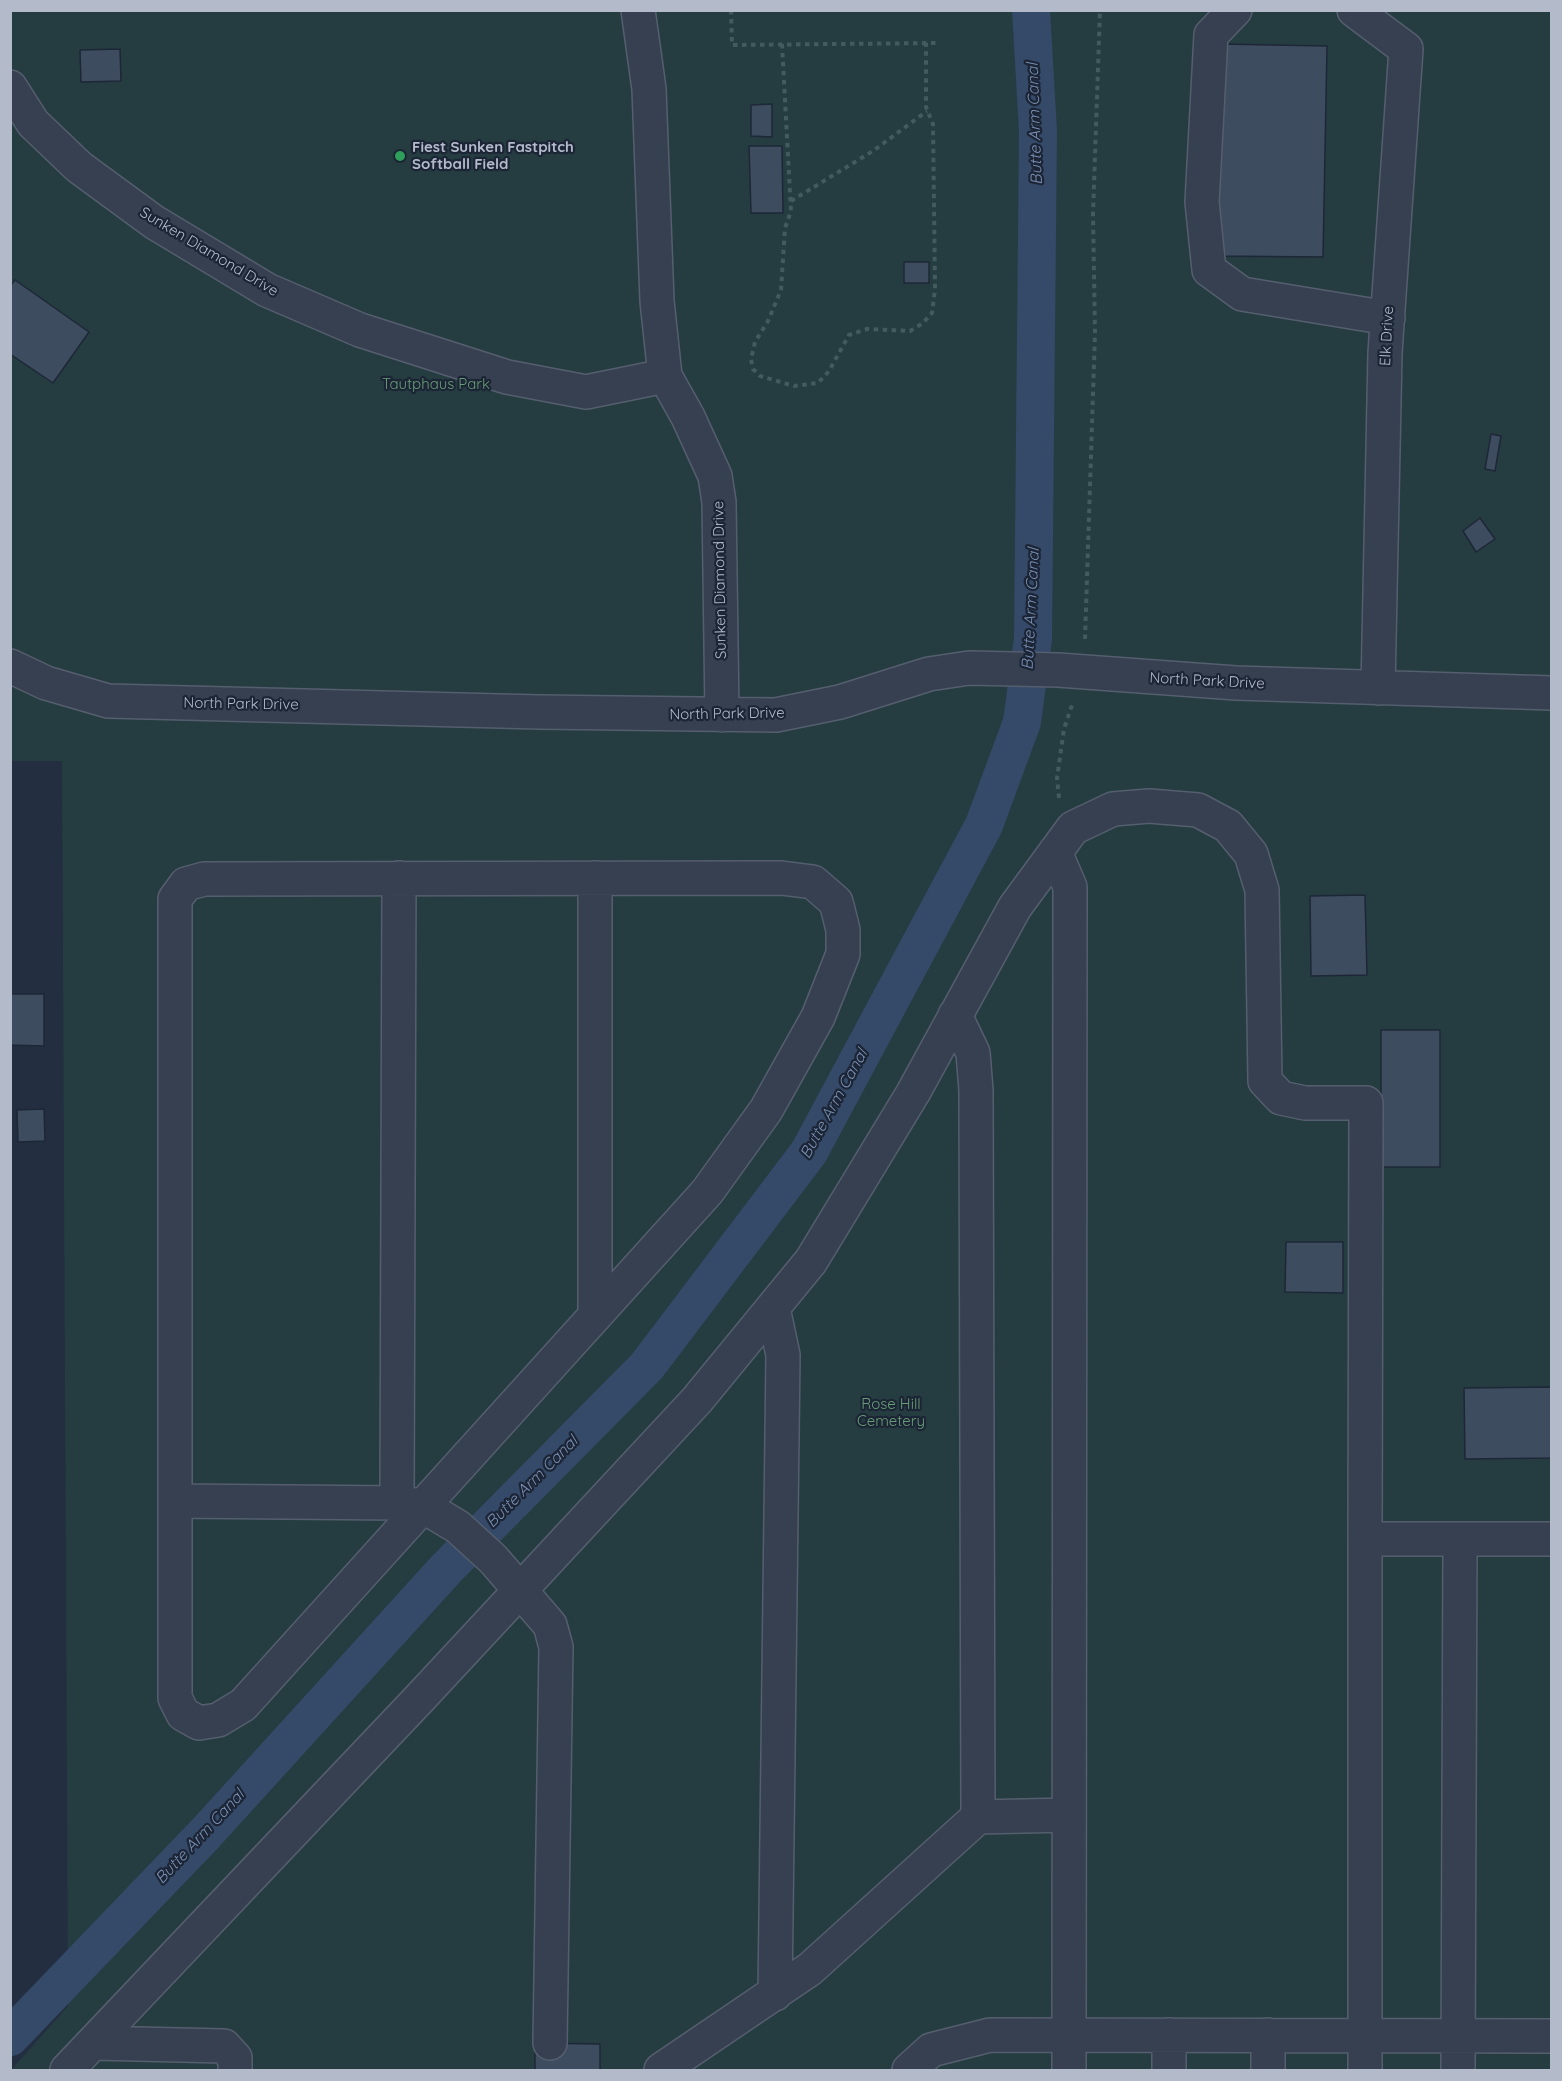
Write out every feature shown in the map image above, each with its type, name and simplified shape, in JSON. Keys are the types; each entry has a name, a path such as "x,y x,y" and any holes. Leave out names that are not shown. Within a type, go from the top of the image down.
{"street":[{"path":"638,10 649,89 657,301 665,376"},
{"path":"1235,10 1211,34 1202,202 1209,270 1242,294 1388,318"},
{"name":"Elk Drive","path":"1354,10 1406,50 1388,318 1378,688"},
{"name":"Sunken Diamond Drive","path":"10,87 33,123 79,167 154,222 267,290 360,330 507,377 586,392 665,376 688,417 715,476 718,493 722,715"},
{"name":"North Park Drive","path":"10,666 46,683 108,701 722,715 787,714 840,702 929,674 969,668 1058,670 1236,683 1551,693"},
{"path":"67,2070 521,1590 697,1400 812,1261 913,1093 1015,907 1073,828 1113,809 1149,806 1198,810 1228,826 1251,854 1262,890 1265,1081 1281,1098 1305,1103 1366,1103 1365,2070"},
{"path":"1060,845 1070,887 1069,2070"},
{"path":"399,878 410,1504"},
{"path":"595,878 595,1316"},
{"path":"595,878 781,878 813,882 836,902 843,930 843,954 818,1017 766,1110 707,1192 595,1316 410,1504 243,1705 218,1720 199,1723 183,1714 175,1698 175,899 186,884 204,879 595,878"},
{"path":"955,1015 973,1053 976,1090 978,1817"},
{"path":"773,1308 783,1355 775,1994"},
{"path":"174,1501 410,1504 458,1527 493,1559 550,1624 556,1647 550,2043"},
{"path":"1365,1539 1551,1539"},
{"path":"1458,2070 1460,1540"},
{"path":"661,2070 810,1969 978,1817 1070,1815"},
{"path":"909,2070 931,2050 990,2035 1551,2036"},
{"path":"1169,2035 1169,2070"},
{"path":"1268,2035 1268,2070"},
{"path":"93,2043 135,2057 224,2046 235,2058 235,2070"}],"path":[{"path":"731,10 732,45 939,43"},
{"path":"1085,646 1085,584 1095,333 1093,214 1101,10"},
{"path":"782,44 790,202 781,290 755,342 751,359 753,369 760,376 794,386 804,386 818,383 829,371 849,335 867,329 910,331 923,323 932,313 935,289 933,124 927,111 926,43"},
{"path":"790,202 873,151 927,111"},
{"path":"1060,845 1057,778 1064,729 1073,702"}],"green space":[{"name":"Rose Hill Cemetery","path":"11,11 1551,11 1551,2070 11,2070 68,2006 62,761 11,761"}],"building":[{"path":"1219,44 1327,46 1323,257 1216,256"},
{"path":"120,49 121,81 81,82 80,50"},
{"path":"772,104 772,137 751,136 751,105"},
{"path":"749,146 782,146 783,213 751,213"},
{"path":"904,262 929,262 929,283 904,283"},
{"path":"15,280 89,332 53,383 10,354 10,286"},
{"path":"1491,434 1501,436 1495,471 1485,469"},
{"path":"1480,518 1495,539 1476,552 1463,531"},
{"path":"1365,895 1367,975 1311,976 1310,896"},
{"path":"10,994 44,994 44,1046 10,1045"},
{"path":"1381,1030 1440,1030 1440,1167 1381,1167"},
{"path":"44,1109 45,1141 18,1142 17,1110"},
{"path":"1286,1242 1343,1242 1343,1293 1285,1292"},
{"path":"1552,1387 1552,1458 1465,1459 1464,1388"},
{"path":"535,2043 600,2044 600,2070 535,2070"}],"waterway":[{"name":"Butte Arm Canal","path":"10,2037 206,1833 446,1569 647,1366 809,1152 984,825 1022,722 1033,639 1038,131 1031,10"}],"place":[{"name":"Fiest Sunken Fastpitch Softball Field","path":"400,156"}],"park label":[{"name":"Tautphaus Park","path":"436,384"}]}
